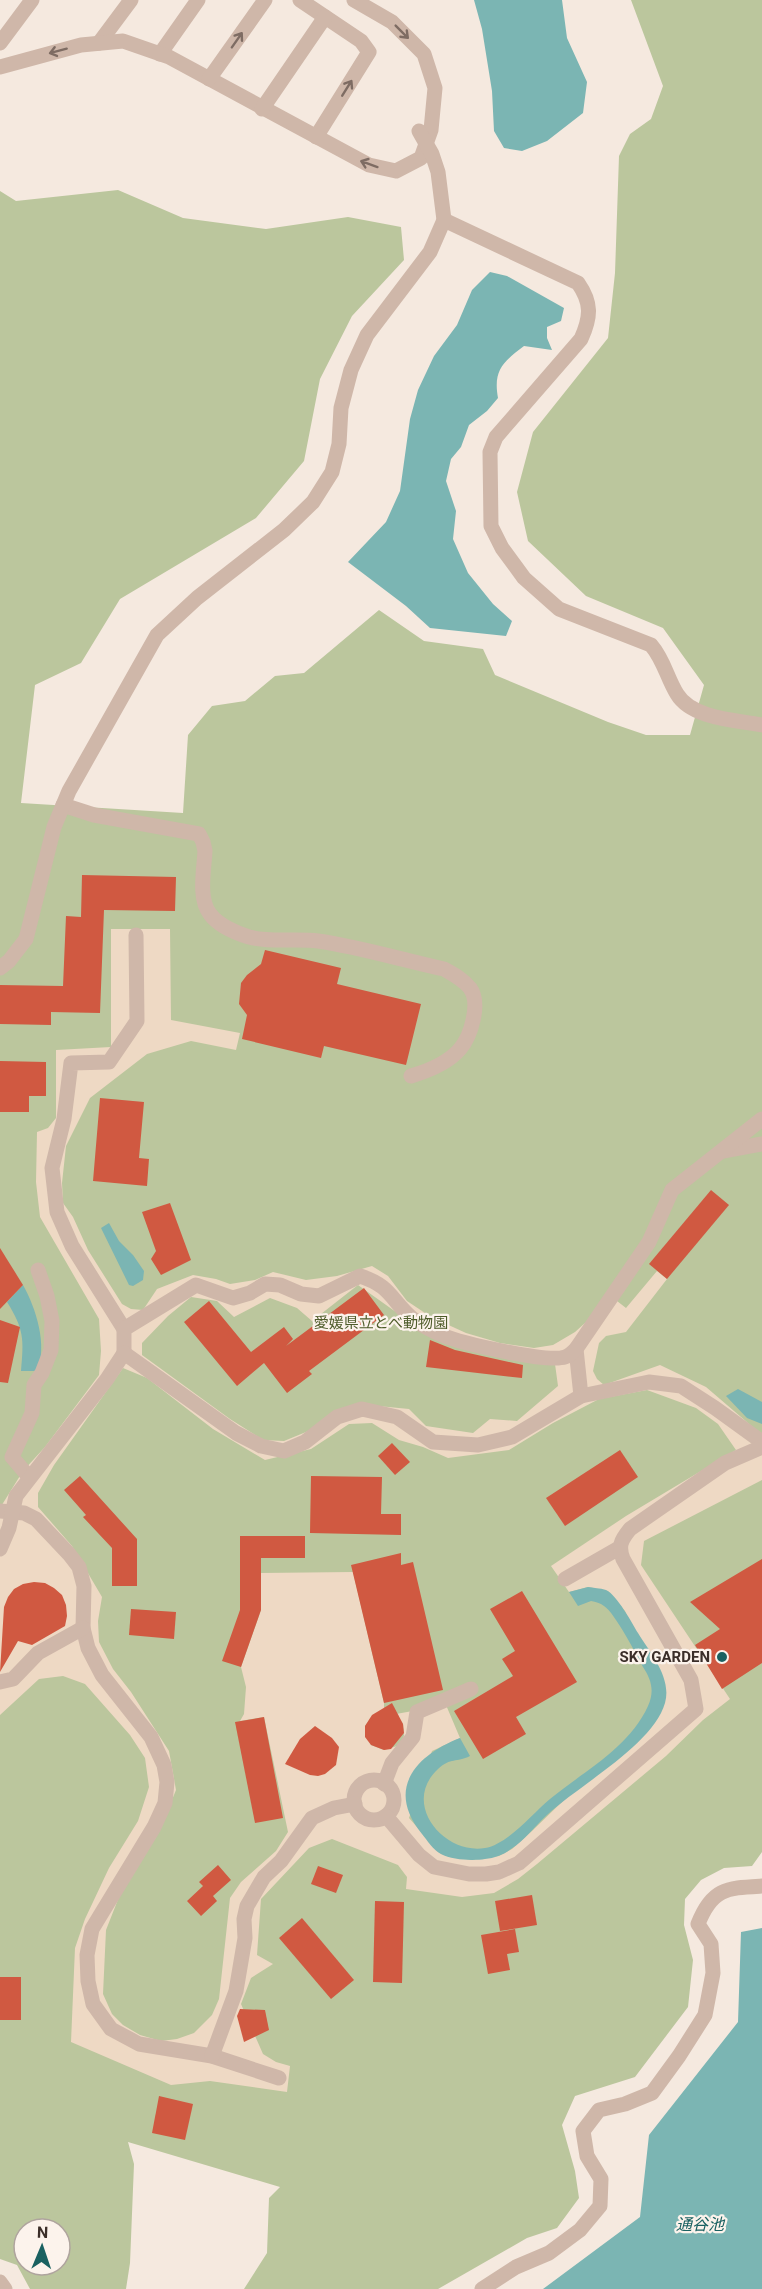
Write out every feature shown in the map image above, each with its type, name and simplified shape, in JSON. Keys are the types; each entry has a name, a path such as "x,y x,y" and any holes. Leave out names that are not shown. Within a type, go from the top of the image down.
{"lane":[{"path":"0,43 32,0"},
{"path":"99,43 130,0"},
{"path":"160,54 198,0"},
{"path":"209,79 265,0"},
{"path":"300,0 361,41 369,52 316,137"},
{"path":"0,67 81,45 123,41 160,54 369,165 396,171 421,158 423,138 431,130 435,88 424,54 392,21 354,0"},
{"path":"262,109 325,17"},
{"path":"0,968 9,961 26,939 51,836 63,805 157,635 197,598 284,530 313,502 332,472 339,444 341,408 351,370 367,335 430,252 444,220 438,172 423,138"},
{"path":"444,220 578,283 588,297 588,323 581,339 496,437 490,452 491,526 502,548 524,578 559,609 651,645 659,654 677,696 697,711 722,720 762,725"},
{"path":"63,805 94,815 199,834 205,851 205,908 220,924 245,936 271,941 291,939 318,941 444,969 460,978 472,989 475,1003 468,1034 459,1050 445,1061 411,1076"},
{"path":"0,1549 6,1512 16,1496 124,1353 124,1329 72,1246 57,1212 52,1168 64,1119 72,1063 109,1062 137,1021 136,935"},
{"path":"124,1329 196,1285 233,1299 265,1284 280,1285 301,1293 318,1296 360,1276 386,1288 413,1319 443,1335 508,1352 564,1358 576,1349 649,1242 672,1190 762,1119"},
{"path":"720,1151 762,1144"},
{"path":"29,1477 12,1457 32,1413 34,1385 42,1373 51,1350 52,1322 47,1296 38,1270"},
{"path":"576,1349 581,1396"},
{"path":"124,1353 236,1433 261,1446 284,1451 305,1442 337,1417 362,1409 397,1417 433,1442 478,1445 512,1437 581,1396 649,1382 681,1386 762,1442"},
{"path":"386,1816 434,1868 469,1874 499,1872 519,1863 696,1709 691,1680 619,1548 622,1538 630,1529 725,1463 762,1447"},
{"path":"6,1512 24,1513 36,1519 79,1567 84,1586 83,1628 88,1648 102,1675 151,1737 164,1765 165,1803 154,1827 93,1929 87,1954 88,1981 93,2004 111,2029 139,2044 212,2056 279,2078"},
{"path":"565,1579 619,1548"},
{"path":"0,1682 13,1679 38,1653 83,1628"},
{"path":"384,1784 392,1763 413,1737 417,1712 471,1689"},
{"path":"377,1781 384,1784 392,1791 394,1797 392,1809 386,1816 377,1820 364,1818 355,1804 355,1794 364,1783 377,1781"},
{"path":"212,2056 236,1991 245,1938 244,1919 247,1906 264,1877 281,1861 312,1818 334,1808 355,1804"},
{"path":"482,2289 516,2267 549,2253 580,2230 600,2206 601,2179 587,2156 584,2131 599,2110 625,2104 652,2093 705,2015 713,1973 711,1944 698,1924 705,1906 721,1891 762,1887"},
{"path":"0,2282 4,2289"}],"green space":[{"name":"愛媛県立とべ動物園","path":"631,0 762,0 762,1852 752,1866 724,1868 701,1880 685,1899 684,1925 693,1960 688,2007 635,2077 575,2096 562,2125 575,2171 579,2198 557,2228 527,2238 438,2289 244,2289 267,2253 269,2198 280,2187 128,2142 134,2164 130,2263 126,2289 30,2289 24,2277 72,2277 72,2217 12,2217 12,2263 0,2259 0,191 16,201 118,190 183,218 266,229 348,217 401,227 404,260 352,316 320,379 304,461 256,518 120,599 81,663 35,685 21,803 183,813 188,735 212,706 245,701 275,676 304,673 379,610 424,641 483,649 495,675 608,722 646,735 690,735 704,685 663,628 586,596 528,541 517,492 533,432 608,338 615,273 619,156 630,134 651,119 663,86"}],"shaded area":[{"path":"111,929 170,929 171,1020 240,1033 236,1050 191,1041 147,1054 90,1098 66,1146 62,1183 63,1203 73,1217 88,1250 122,1304 131,1309 143,1310 157,1289 193,1275 230,1284 255,1280 273,1272 306,1280 337,1276 372,1266 388,1276 407,1301 431,1317 466,1333 500,1343 534,1348 553,1345 575,1332 595,1314 608,1294 626,1308 657,1271 667,1279 626,1332 606,1336 599,1343 593,1371 597,1379 604,1385 660,1365 706,1387 762,1435 762,1480 644,1541 641,1565 730,1699 537,1864 518,1879 494,1893 462,1897 406,1889 407,1877 398,1865 332,1839 309,1848 261,1899 257,1955 273,1964 251,1978 241,2004 263,2054 276,2062 290,2066 287,2092 210,2081 171,2085 71,2042 75,1948 85,1919 109,1868 138,1821 149,1787 145,1758 130,1735 85,1684 63,1676 39,1679 0,1715 0,1508 23,1471 45,1447 99,1375 101,1351 99,1319 40,1217 36,1182 37,1132 48,1128 56,1118 56,1050 111,1047","holes":["358,1285 417,1327 555,1364 558,1386 517,1421 490,1419 473,1433 426,1426 409,1409 358,1404 284,1441 263,1440 142,1355 142,1343 168,1316 191,1297 217,1301 234,1317 270,1298 297,1308 312,1321","123,1368 147,1378 213,1429 265,1460 311,1449 349,1424 372,1423 399,1440 448,1458 509,1450 599,1399 647,1390 696,1408 718,1424 736,1450 626,1516 551,1566 569,1592 588,1587 608,1591 625,1611 665,1702 532,1831 512,1849 499,1856 471,1860 441,1854 409,1818 432,1751 460,1738 446,1705 396,1714 403,1724 404,1736 401,1742 397,1746 384,1750 371,1745 365,1726 373,1715 384,1711 384,1703 353,1572 261,1573 261,1610 241,1667 246,1687 244,1714 240,1721 264,1717 288,1832 276,1851 241,1882 230,1898 219,1999 212,2015 194,2033 177,2039 161,2041 140,2035 123,2025 112,2014 103,1994 106,1930 119,1897 159,1832 176,1790 169,1751 131,1692 113,1669 99,1642 98,1621 102,1597 72,1546 38,1507 38,1493 54,1465"]}],"water":[{"path":"474,0 562,0 567,38 587,82 583,113 547,141 522,151 504,148 494,131 492,91 482,29"},
{"path":"490,272 507,276 564,308 561,321 547,327 547,338 552,350 524,346 501,367 497,380 498,398 487,411 469,425 461,447 451,459 446,481 456,511 453,539 468,573 493,604 512,621 506,636 430,628 406,606 348,562 386,522 400,491 410,419 418,390 434,356 457,325 472,290"},
{"path":"109,1223 119,1241 144,1271 143,1280 133,1286 129,1285 101,1228"},
{"path":"23,1285 36,1316 41,1339 37,1371 21,1371 22,1335 7,1302"},
{"path":"738,1389 762,1402 762,1424 747,1418 726,1396"},
{"path":"588,1587 606,1590 615,1597 659,1666 666,1684 666,1694 658,1719 631,1749 561,1803 521,1841 502,1855 475,1860 457,1859 441,1854 411,1818 406,1803 406,1789 410,1776 430,1754 460,1738 470,1756 450,1761 438,1769 428,1782 424,1797 426,1811 432,1824 442,1835 469,1848 485,1848 511,1835 550,1799 605,1758 640,1721 651,1695 650,1681 609,1610 591,1601 578,1606 569,1592"},
{"name":"通谷池","path":"762,1928 762,2289 543,2289 640,2217 649,2135 738,2022 741,1932"}],"building":[{"path":"82,875 176,877 175,911 104,910 100,1013 51,1012 51,1025 0,1024 0,985 63,986 66,916 81,917"},
{"path":"265,950 341,968 337,984 421,1004 406,1065 324,1046 321,1058 242,1039 247,1015 239,1004 241,983 261,964"},
{"path":"0,1061 46,1062 46,1096 29,1096 29,1112 0,1112"},
{"path":"100,1098 144,1102 139,1158 149,1159 147,1186 93,1181"},
{"path":"711,1190 729,1205 667,1279 649,1264"},
{"path":"170,1203 191,1260 161,1275 151,1259 156,1251 142,1212"},
{"path":"0,1248 23,1285 0,1309"},
{"path":"364,1288 384,1315 309,1371 312,1374 287,1393 264,1363 237,1386 184,1322 209,1301 251,1352 284,1327 293,1339 286,1346"},
{"path":"0,1320 20,1327 8,1383 0,1382"},
{"path":"430,1340 455,1350 523,1365 522,1378 426,1367"},
{"path":"392,1443 410,1462 395,1475 378,1456"},
{"path":"620,1450 638,1477 565,1526 546,1498"},
{"path":"80,1476 137,1539 137,1586 112,1586 112,1548 83,1517 86,1515 64,1490"},
{"path":"311,1476 382,1477 381,1514 401,1514 401,1535 310,1533"},
{"path":"240,1536 305,1536 305,1558 261,1558 261,1610 241,1667 222,1661 240,1610"},
{"path":"401,1553 401,1565 413,1562 443,1690 384,1703 351,1565"},
{"path":"762,1559 762,1663 722,1689 695,1645 720,1629 690,1602"},
{"path":"34,1582 45,1583 62,1595 66,1605 65,1626 32,1645 18,1641 0,1672 4,1607 14,1589"},
{"path":"522,1591 577,1682 516,1717 526,1734 483,1759 454,1711 513,1676 502,1659 515,1651 490,1609"},
{"path":"131,1609 176,1612 174,1639 129,1635"},
{"path":"392,1703 403,1724 404,1733 391,1749 384,1750 371,1745 365,1737 365,1726 372,1715"},
{"path":"264,1717 283,1818 255,1823 235,1722"},
{"path":"315,1726 332,1738 339,1747 336,1765 325,1774 318,1776 285,1764 300,1739"},
{"path":"218,1865 231,1880 213,1896 217,1901 201,1916 187,1901 203,1886 199,1882"},
{"path":"318,1866 343,1875 336,1893 311,1884"},
{"path":"532,1895 537,1925 500,1931 495,1901"},
{"path":"375,1901 404,1902 402,1983 373,1982"},
{"path":"302,1918 354,1980 331,1999 279,1938"},
{"path":"515,1929 519,1952 507,1954 510,1970 488,1974 481,1935"},
{"path":"0,1977 21,1977 21,2020 0,2020"},
{"path":"240,2009 265,2010 269,2030 244,2042 237,2016"},
{"path":"159,2096 193,2104 185,2140 152,2133"}],"place":[{"name":"SKY GARDEN","path":"722,1657"}]}
